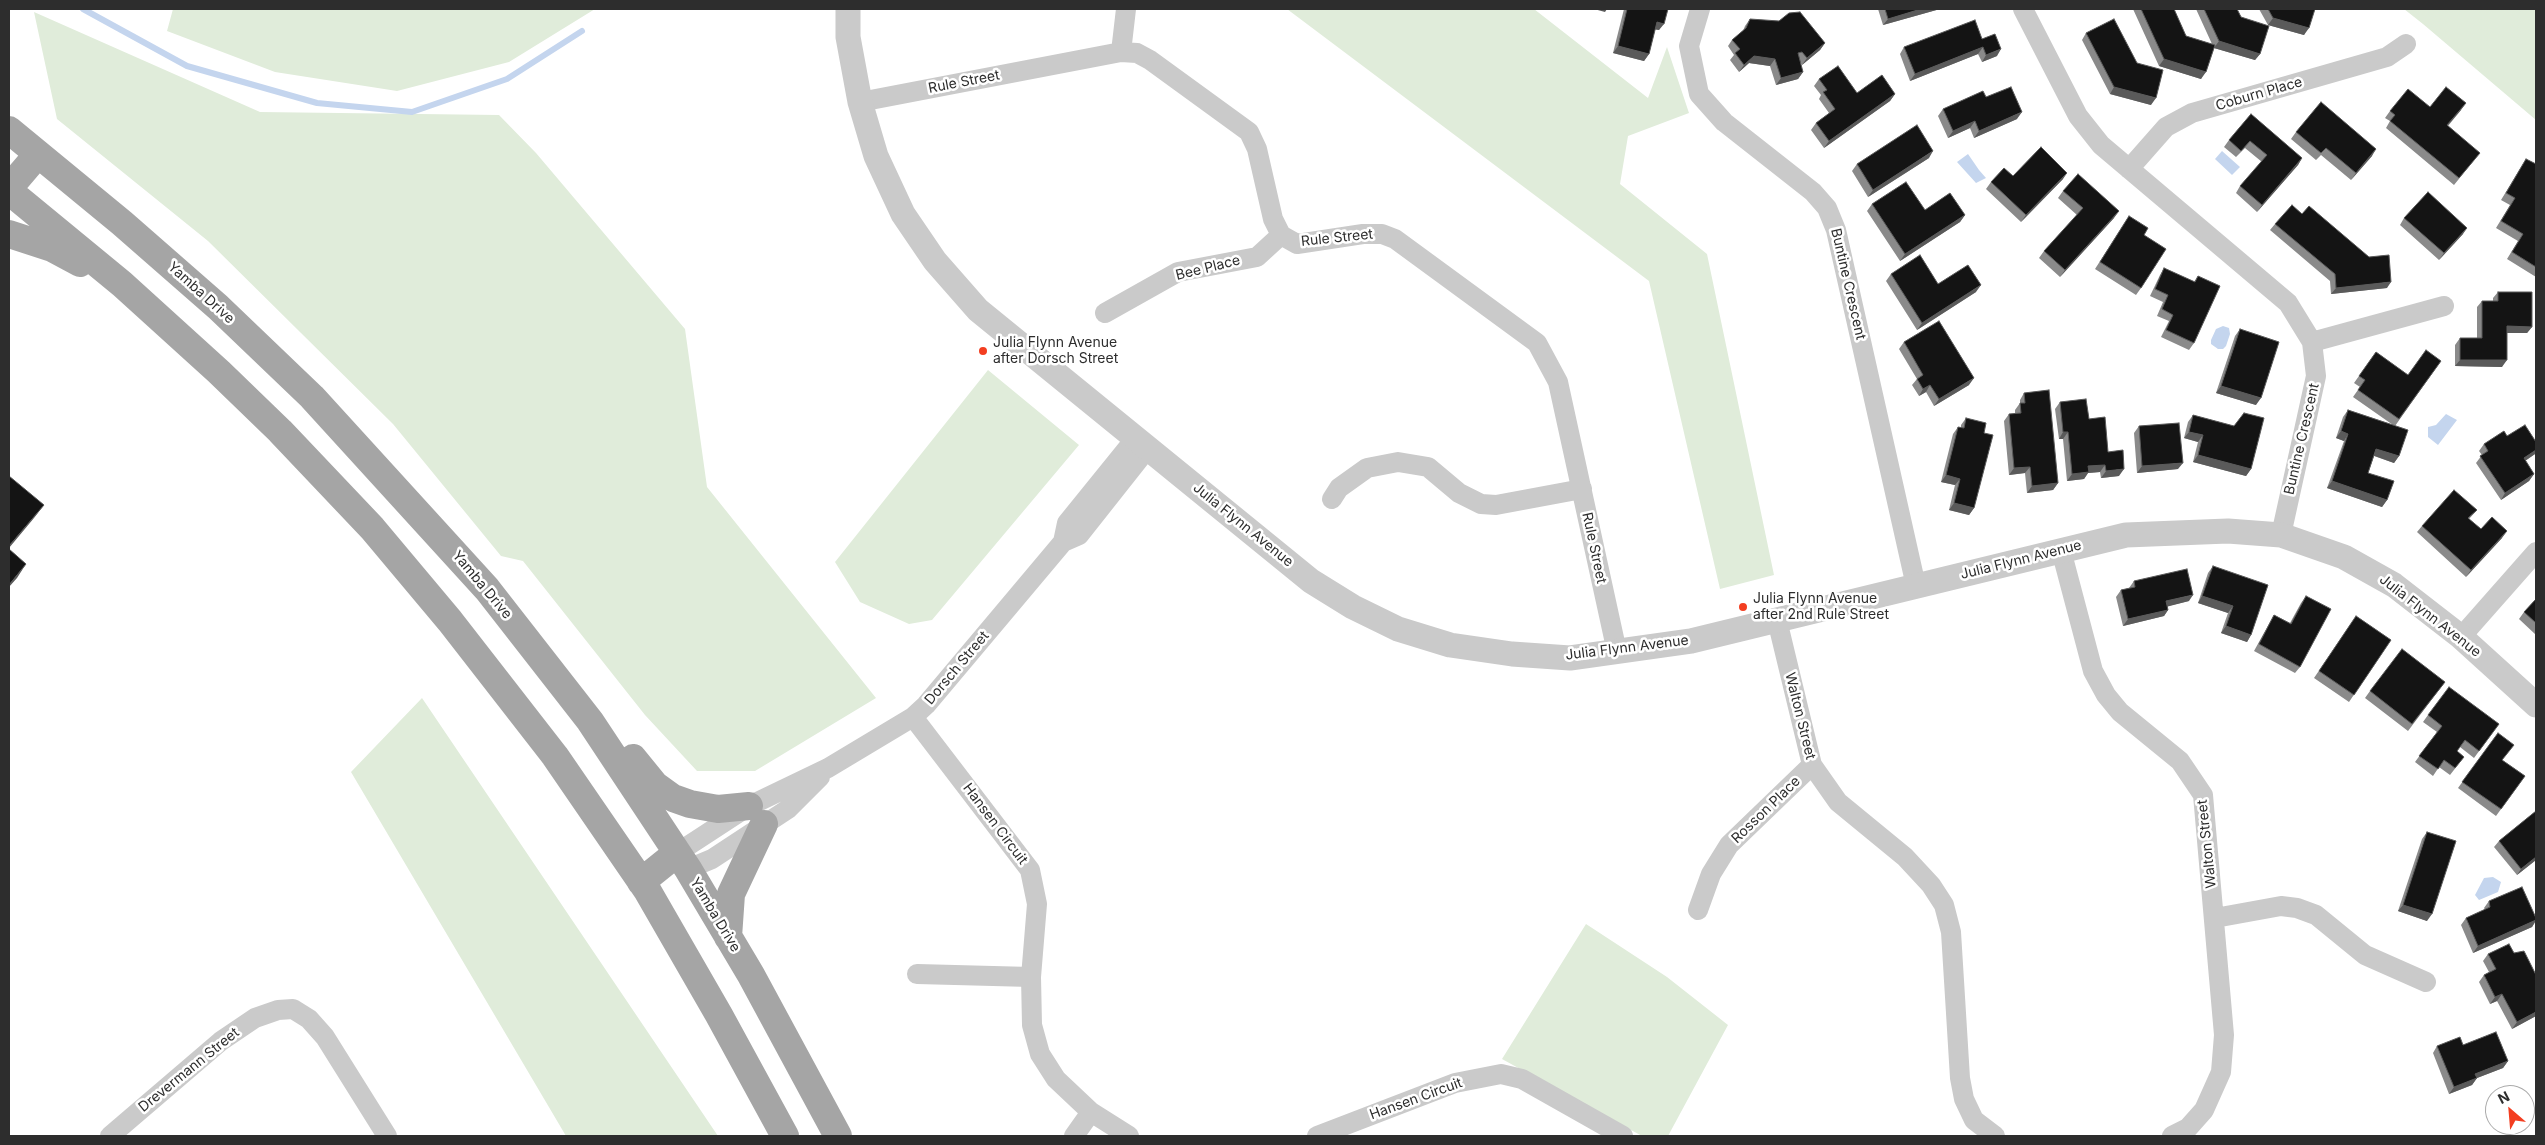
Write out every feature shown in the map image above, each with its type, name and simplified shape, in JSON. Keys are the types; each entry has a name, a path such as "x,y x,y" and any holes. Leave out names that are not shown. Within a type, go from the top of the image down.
{"main road":[{"path":"20,147 9,189 187,340 273,424 372,528 450,621 555,756 644,886 719,1015 785,1136"},
{"name":"Yamba Drive","path":"20,147 122,223 218,307 312,397 487,588 590,721 682,861 728,937 838,1136"},
{"path":"9,234 52,248 122,284"},
{"path":"590,721 626,748 656,785 673,798 718,809 757,815 732,894 728,937"},
{"path":"644,886 682,861"}],"street":[{"name":"Julia Flynn Avenue","path":"848,9 848,37 860,102 876,156 904,214 935,261 978,310 1311,580 1353,607 1398,629 1450,645 1512,654 1570,658 1690,641 2126,535 2228,531 2281,535 2344,557 2394,585 2461,637 2536,704"},
{"path":"1121,52 1126,9"},
{"name":"Buntine Crescent","path":"1700,9 1689,46 1699,94 1724,122 1813,192 1827,208 1836,230 1916,586"},
{"name":"Buntine Crescent","path":"2023,9 2078,116 2101,146 2288,303 2312,342 2316,376 2281,535"},
{"name":"Coburn Place","path":"2129,169 2166,127 2192,113 2386,57 2406,44"},
{"name":"Rule Street","path":"860,102 1121,52 1137,53 1150,60 1248,132 1257,149 1272,219 1281,235 1297,244 1363,234 1382,234 1395,240 1537,343 1558,382 1617,652"},
{"name":"Bee Place","path":"1105,313 1178,272 1257,257 1281,235"},
{"path":"2312,342 2444,306"},
{"name":"Dorsch Street","path":"682,861 707,862 757,815 788,809 828,768 919,711 1064,542 1068,523 1141,444"},
{"path":"1332,499 1339,488 1367,468 1398,462 1428,468 1459,493 1481,504 1496,505 1582,489"},
{"name":"Walton Street","path":"2061,550 2093,671 2106,695 2120,712 2180,761 2203,795 2224,1035 2221,1072 2204,1110 2188,1128 2172,1136"},
{"path":"2461,637 2536,552"},
{"name":"Walton Street","path":"1777,620 1812,765 1838,802 1905,857 1931,885 1944,905 1951,932 1960,1078 1964,1099 1974,1120 1995,1136"},
{"name":"Hansen Circuit","path":"919,711 1030,870 1037,904 1031,977 1032,1025 1040,1054 1056,1079 1092,1112 1129,1136"},
{"name":"Rosson Place","path":"1698,910 1711,874 1729,845 1812,765"},
{"path":"2215,918 2281,906 2297,908 2316,915 2365,955 2426,982"},
{"path":"917,974 1031,977"},
{"name":"Drevermann Street","path":"110,1136 221,1041 255,1018 278,1010 294,1009 309,1019 325,1037 388,1136"},
{"name":"Hansen Circuit","path":"1317,1136 1455,1083 1501,1074 1522,1079 1623,1136"},
{"path":"1074,1136 1092,1112"}],"green space":[{"path":"173,9 595,9 509,62 397,91 275,72 167,31"},
{"path":"1287,9 1534,9 1648,98 1667,47 1689,113 1628,136 1620,184 1707,254 1774,575 1720,589 1649,281"},
{"path":"2404,9 2536,9 2536,120 2423,24"},
{"path":"34,12 260,112 499,115 536,153 685,329 707,487 876,698 755,771 697,771 645,715 523,561 501,556 393,424 208,241 57,119"},
{"path":"988,370 1079,445 932,620 909,624 860,602 835,562"},
{"path":"422,698 718,1136 566,1136 351,772"},
{"path":"1586,924 1667,977 1728,1025 1668,1136 1642,1136 1502,1059"}],"water":[{"path":"2222,151 2240,167 2232,175 2215,159"},
{"path":"1968,154 1986,178 1976,183 1957,162"},
{"path":"2223,326 2229,328 2230,334 2226,346 2223,349 2218,349 2211,344 2211,340 2216,329"},
{"path":"2446,414 2457,420 2438,445 2428,437 2428,427 2436,425"},
{"path":"2493,877 2501,882 2498,892 2479,900 2475,895 2484,878"}],"building":[{"path":"1627,9 1668,9 1664,24 1657,22 1649,54 1618,46"},
{"path":"1885,9 1921,9 1888,19"},
{"path":"2141,9 2174,9 2186,36 2215,45 2206,72 2164,59"},
{"path":"2204,9 2237,9 2241,17 2269,26 2260,54 2219,41"},
{"path":"2268,9 2315,9 2309,28 2273,18"},
{"path":"1800,12 1825,43 1807,58 1802,52 1798,53 1803,72 1781,78 1775,59 1754,56 1744,65 1735,53 1740,49 1732,40 1746,28 1750,19 1779,21 1789,13"},
{"path":"2114,19 2137,63 2163,70 2156,98 2114,87 2086,33"},
{"path":"1975,20 1982,39 1995,34 2001,49 1986,55 1983,47 1915,74 1904,47"},
{"path":"1838,66 1857,93 1882,75 1895,94 1829,141 1816,123 1835,109 1823,92 1827,90 1819,79"},
{"path":"2011,87 2022,112 1979,131 1975,121 1953,131 1943,109 1983,91 1986,97"},
{"path":"2446,87 2466,103 2447,125 2480,153 2459,178 2390,121 2395,115 2390,111 2408,89 2430,107"},
{"path":"2321,102 2376,149 2356,173 2326,148 2321,153 2296,132"},
{"path":"2251,114 2302,158 2262,205 2240,186 2267,155 2250,141 2241,151 2229,140"},
{"path":"1917,125 1933,151 1873,190 1857,164"},
{"path":"2041,147 2067,173 2026,215 1991,182 2004,168 2013,176"},
{"path":"2526,159 2536,164 2536,267 2512,252 2523,234 2501,221 2515,198 2506,193"},
{"path":"2078,174 2119,211 2065,270 2044,251 2083,208 2063,191"},
{"path":"1906,182 1925,210 1950,193 1965,215 1905,254 1872,204"},
{"path":"2428,192 2467,228 2444,253 2404,218"},
{"path":"2292,205 2302,214 2309,206 2369,257 2389,255 2391,282 2336,288 2335,274 2275,224"},
{"path":"2129,216 2148,228 2144,235 2166,249 2141,288 2100,262"},
{"path":"1920,255 1938,284 1968,265 1981,285 1922,323 1891,274"},
{"path":"2164,268 2195,282 2198,276 2220,286 2194,343 2166,330 2173,315 2162,309 2168,295 2155,289"},
{"path":"2498,292 2532,292 2532,327 2507,326 2507,360 2460,360 2460,338 2482,338 2482,301 2498,301"},
{"path":"1939,321 1974,378 1939,399 1930,385 1923,389 1917,379 1923,375 1904,342"},
{"path":"2240,329 2279,342 2261,398 2221,386"},
{"path":"2426,350 2441,361 2399,419 2358,390 2365,380 2359,376 2376,352 2408,375"},
{"path":"2049,390 2058,483 2032,486 2030,467 2014,468 2009,414 2021,413 2020,403 2025,403 2024,393"},
{"path":"2086,399 2089,419 2105,417 2108,452 2123,450 2124,469 2106,471 2105,465 2088,466 2089,472 2072,474 2068,432 2063,432 2060,402"},
{"path":"2348,410 2408,430 2399,456 2376,449 2368,473 2394,481 2387,500 2332,481 2348,434 2341,431"},
{"path":"2244,413 2264,418 2251,469 2198,455 2203,435 2189,432 2193,415 2234,426"},
{"path":"1966,418 1986,423 1984,433 1993,435 1974,508 1954,503 1960,479 1946,475 1958,427 1964,428"},
{"path":"2179,423 2183,463 2142,466 2139,426"},
{"path":"2525,425 2536,442 2536,450 2524,458 2534,474 2505,493 2480,456 2488,451 2484,444 2504,431 2507,436"},
{"path":"9,476 44,505 9,546"},
{"path":"2454,490 2477,510 2468,518 2481,529 2492,517 2507,531 2471,570 2422,526"},
{"path":"9,549 26,564 9,585"},
{"path":"2213,566 2268,585 2251,635 2226,626 2233,606 2202,596"},
{"path":"2187,569 2193,595 2166,601 2168,610 2128,619 2121,590 2135,587 2134,581"},
{"path":"2306,596 2331,609 2300,667 2259,644 2274,615 2291,624"},
{"path":"2536,599 2536,623 2524,612"},
{"path":"2356,616 2391,640 2354,695 2319,671"},
{"path":"2402,649 2445,682 2412,724 2370,691"},
{"path":"2449,687 2499,724 2479,751 2465,740 2457,751 2464,757 2455,768 2444,760 2438,769 2419,756 2442,726 2428,715"},
{"path":"2498,733 2514,745 2502,760 2525,776 2501,809 2462,782"},
{"path":"2536,811 2536,857 2521,869 2499,841"},
{"path":"2427,832 2456,841 2432,914 2403,905"},
{"path":"2522,887 2536,920 2478,946 2466,918 2490,907 2489,901"},
{"path":"2509,944 2514,953 2524,951 2536,975 2536,1012 2517,1022 2502,994 2495,997 2484,975 2496,969 2488,954"},
{"path":"2496,1032 2508,1061 2475,1074 2477,1078 2454,1087 2437,1046 2460,1037 2463,1045"}],"waterway":[{"path":"83,9 187,66 317,103 412,112 507,79 582,31"}],"place":[{"name":"Julia Flynn Avenue after Dorsch Street","path":"983,351"},
{"name":"Julia Flynn Avenue after 2nd Rule Street","path":"1743,607"}]}
